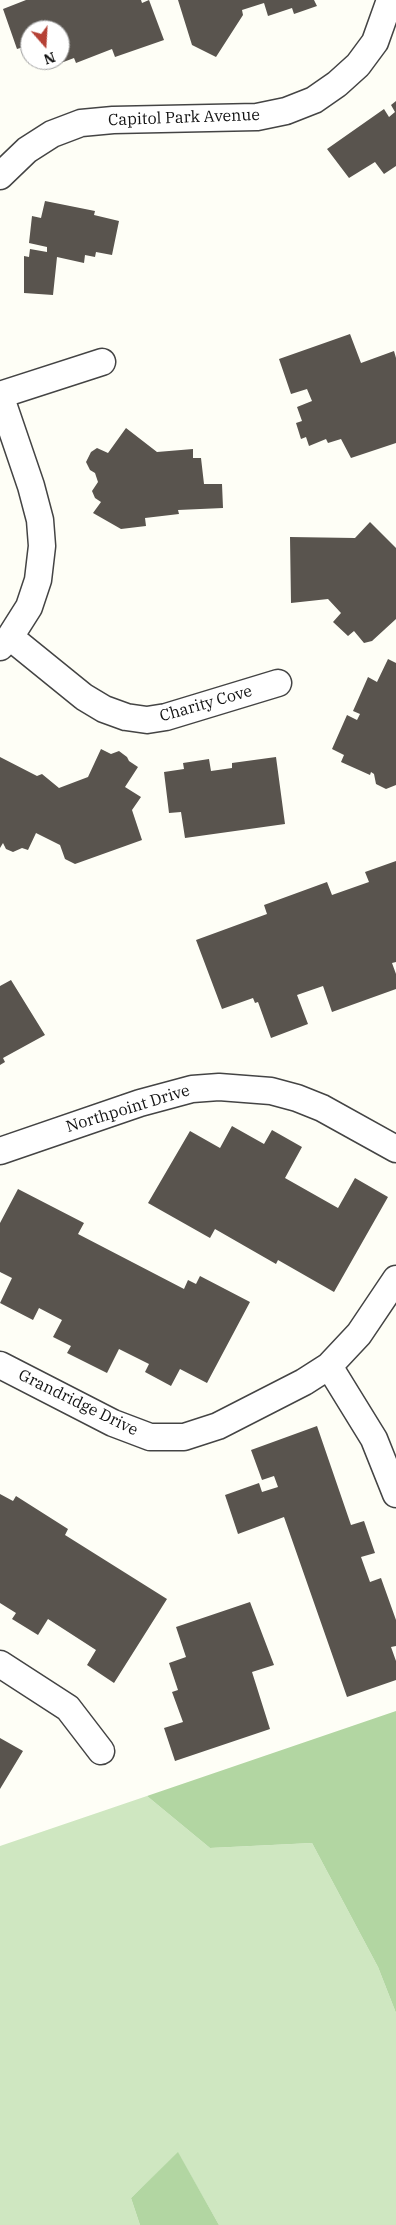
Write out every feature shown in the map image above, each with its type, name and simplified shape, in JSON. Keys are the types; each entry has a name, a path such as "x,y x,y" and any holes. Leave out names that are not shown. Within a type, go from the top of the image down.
{"street":[{"name":"Capitol Park Avenue","path":"0,176 27,150 52,134 81,123 113,120 257,117 286,111 314,100 337,84 358,65 369,50 381,27 390,0"},
{"path":"5,642 32,598 38,580 42,546 40,520 31,486 0,395 102,362"},
{"name":"Charity Cove","path":"5,642 84,697 104,709 126,718 147,720 166,717 278,683"},
{"name":"Northpoint Drive","path":"0,1151 140,1103 192,1089 219,1087 271,1091 297,1098 322,1108 396,1149"},
{"name":"Grandridge Drive","path":"0,1365 113,1423 150,1437 165,1438 202,1433 304,1382 329,1366 359,1334 396,1279"},
{"path":"329,1366 374,1439 396,1494"},
{"path":"0,1664 68,1708 101,1751"}],"green space":[{"path":"396,1711 396,2013 378,1967 312,1843 210,1848 147,1796"},
{"path":"147,1796 210,1848 312,1843 378,1967 396,2013 396,2225 219,2225 178,2153 131,2198 140,2225 0,2225 0,1846"},
{"path":"178,2152 219,2225 140,2225 131,2198"}],"building":[{"path":"26,0 141,0 142,3 149,0 164,40 115,57 112,49 76,63 74,58 70,60 70,20 20,20 20,48 17,49 3,9"},
{"path":"178,0 314,0 317,6 294,14 292,8 268,16 264,3 242,10 243,15 216,57 192,45"},
{"path":"396,101 396,166 384,174 375,162 349,178 327,149 384,109 389,117 395,112 391,105"},
{"path":"45,201 95,211 94,215 119,221 112,255 96,252 95,257 85,255 84,263 57,257 53,295 24,293 24,256 29,257 30,249 47,252 47,247 29,243 32,216 41,218"},
{"path":"350,334 361,363 394,351 396,358 396,443 351,458 341,439 328,443 326,439 309,446 306,437 301,439 296,423 302,421 297,407 312,401 307,389 291,394 279,359"},
{"path":"126,428 157,452 193,449 193,458 201,458 204,484 222,484 223,508 178,510 179,514 145,518 146,526 121,529 93,513 101,502 95,498 92,491 98,482 95,473 90,470 86,462 91,452 97,448 108,453"},
{"path":"370,522 396,548 396,619 372,641 364,643 354,631 348,636 333,622 341,613 328,599 291,603 290,537 355,538"},
{"path":"388,659 396,663 396,785 386,789 376,784 374,774 371,772 370,775 341,762 344,755 332,749 347,715 357,720 360,714 353,711 368,677 377,682"},
{"path":"101,749 111,754 119,751 138,767 125,787 141,797 132,810 142,840 75,864 65,859 60,845 36,833 28,850 22,848 13,852 6,849 3,843 0,848 0,757 37,776 42,774 59,788 88,777"},
{"path":"276,757 285,824 185,838 181,812 169,813 164,772 184,769 183,763 209,759 211,771 232,768 232,763"},
{"path":"396,861 396,962 392,963 396,974 396,989 332,1012 323,986 297,995 308,1024 271,1038 258,1002 255,1003 253,998 222,1009 196,940 267,914 264,905 327,882 332,895 369,882 365,872"},
{"path":"11,980 45,1035 3,1058 5,1062 0,1065 0,986"},
{"path":"232,1126 264,1144 272,1130 302,1147 285,1178 338,1208 355,1178 388,1197 334,1292 278,1260 276,1264 215,1229 210,1238 148,1203 190,1131 220,1148"},
{"path":"18,1189 84,1223 78,1234 184,1289 188,1280 196,1284 200,1276 250,1302 207,1383 180,1369 171,1386 145,1372 149,1364 119,1349 107,1373 67,1353 71,1346 53,1337 62,1320 39,1308 33,1320 0,1303 12,1278 0,1272 0,1223"},
{"path":"317,1426 351,1525 364,1521 375,1553 361,1557 370,1582 381,1578 396,1620 396,1646 391,1647 396,1661 396,1680 347,1697 284,1517 238,1534 225,1495 259,1483 262,1492 278,1487 274,1476 262,1480 251,1450"},
{"path":"0,1494 13,1501 16,1496 68,1529 65,1535 167,1599 114,1683 87,1665 96,1650 48,1619 38,1635 12,1619 16,1613 0,1603"},
{"path":"250,1602 274,1665 252,1672 270,1729 175,1761 164,1728 183,1722 172,1692 178,1690 169,1663 186,1657 176,1627"},
{"path":"0,1738 23,1751 0,1789"}]}
